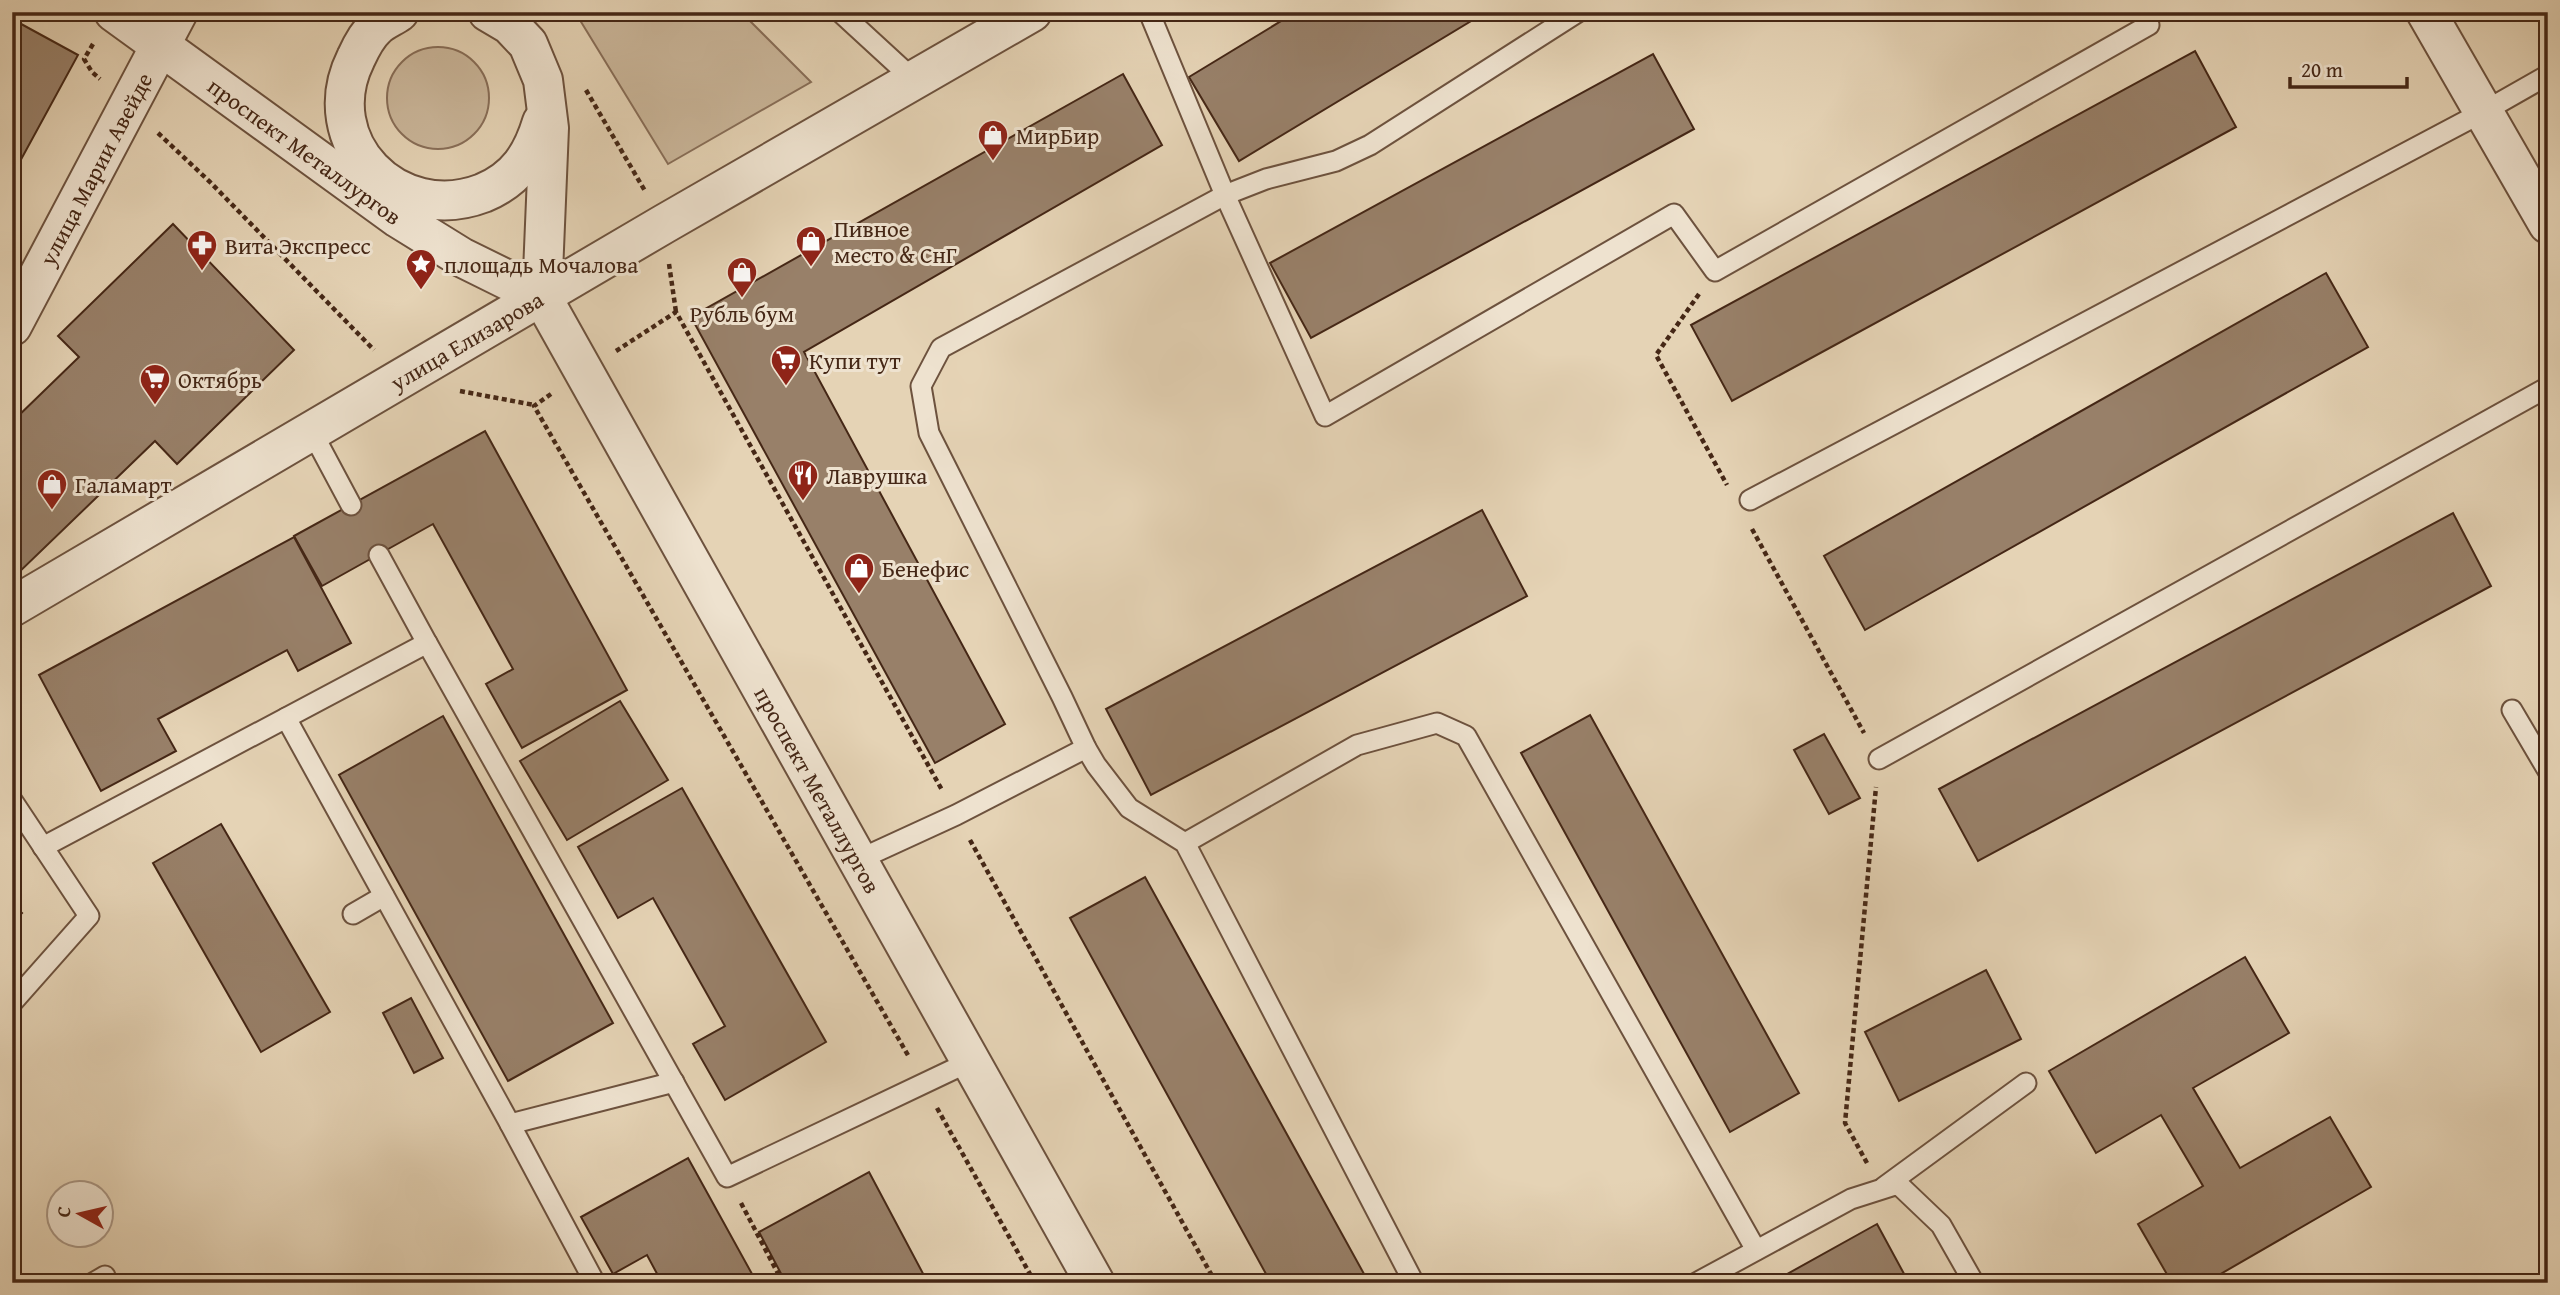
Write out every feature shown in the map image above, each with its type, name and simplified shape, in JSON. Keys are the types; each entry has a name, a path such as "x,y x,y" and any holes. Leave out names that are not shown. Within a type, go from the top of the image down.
{"street":[{"name":"проспект Металлургов","path":"114,12 169,28 298,145 391,197 461,257 542,297 1095,1283"},
{"path":"399,12 376,27 363,43 351,67 345,91 346,118 352,142 391,197 434,202 465,200 494,188 521,167 534,147 544,114 543,80"},
{"name":"улица Елизарова","path":"12,607 664,224 1032,12"},
{"path":"2426,12 2548,225"},
{"path":"493,14 528,44 543,80 549,128 542,297"},
{"name":"улица Марии Авейде","path":"12,326 169,28"}],"lane":[{"path":"840,12 914,80"},
{"path":"1149,12 1225,195 1325,416 1674,214 1715,271 2149,25 2142,12"},
{"path":"1415,1283 1185,843 1129,808 1086,748 929,433 922,386 941,348 1225,195 1266,179 1336,161 1370,145 1578,12"},
{"path":"1750,500 2483,112 2548,75"},
{"path":"1879,760 2548,387"},
{"path":"312,432 351,505"},
{"path":"379,555 727,1177 971,1061"},
{"path":"43,847 427,643"},
{"path":"2512,710 2548,771"},
{"path":"286,718 595,1283"},
{"path":"1185,843 1357,745 1437,723 1466,736 1756,1250"},
{"path":"858,860 956,815 1086,748"},
{"path":"12,800 89,916 12,1003"},
{"path":"353,914 384,896"},
{"path":"510,1124 674,1082"},
{"path":"1880,1189 2026,1083"},
{"path":"1696,1283 1851,1199 1898,1184 1941,1225 1974,1283"}],"path":[{"path":"582,83 664,224 676,312"},
{"path":"210,182 401,379 534,405"},
{"path":"1715,271 1656,355 1730,490"},
{"path":"1750,527 1879,760 1845,1123 1880,1189"},
{"path":"727,1177 783,1283"}],"shaded area":[{"path":"575,12 741,12 811,82 668,164"},
{"path":"438,47 458,51 474,62 485,78 489,98 485,118 474,134 458,145 438,149 418,145 402,134 391,118 387,98 391,78 402,62 418,51"}],"building":[{"path":"1296,12 1486,12 1239,161 1189,77"},
{"path":"12,19 78,55 12,176"},
{"path":"2195,51 2236,127 1732,401 1691,325"},
{"path":"1653,54 1694,129 1311,338 1270,263"},
{"path":"1123,74 1162,145 804,352 1005,724 935,763 691,317"},
{"path":"173,224 294,350 177,464 155,441 12,579 12,422 79,357 58,336"},
{"path":"2326,273 2368,347 1865,630 1824,556"},
{"path":"485,431 627,690 522,748 486,684 513,669 433,524 322,586 294,536"},
{"path":"1482,510 1527,596 1151,795 1106,709"},
{"path":"2453,513 2491,586 1978,861 1939,789"},
{"path":"294,537 351,643 298,671 287,650 158,719 176,751 101,791 39,675"},
{"path":"2548,653 2548,669 2541,657"},
{"path":"620,701 668,780 567,840 520,761"},
{"path":"1590,715 1799,1093 1730,1132 1521,753"},
{"path":"443,716 613,1023 508,1081 339,775"},
{"path":"1824,734 1860,798 1829,814 1794,750"},
{"path":"682,788 826,1042 725,1100 693,1044 725,1026 653,898 618,918 578,847"},
{"path":"221,824 330,1012 261,1052 153,863"},
{"path":"1145,877 1369,1283 1271,1283 1070,918"},
{"path":"12,904 22,913 12,923"},
{"path":"2245,957 2289,1033 2193,1088 2240,1168 2330,1117 2371,1187 2205,1283 2172,1283 2138,1224 2203,1186 2161,1115 2096,1153 2049,1071"},
{"path":"1986,970 2021,1039 1899,1101 1865,1032"},
{"path":"411,998 443,1058 414,1073 383,1013"},
{"path":"688,1158 757,1283 662,1283 647,1255 613,1274 581,1217"},
{"path":"869,1172 928,1283 786,1283 759,1232"},
{"path":"1877,1224 1909,1283 1771,1283"}],"place":[{"name":"МирБир","path":"993,162"},
{"name":"Пивное место & СнГ","path":"811,268"},
{"name":"Вита Экспресс","path":"202,272"},
{"name":"площадь Мочалова","path":"421,291"},
{"name":"Рубль бум","path":"742,299"},
{"name":"Купи тут","path":"786,387"},
{"name":"Октябрь","path":"155,406"},
{"name":"Лаврушка","path":"803,502"},
{"name":"Галамарт","path":"52,511"},
{"name":"Бенефис","path":"859,595"}]}
